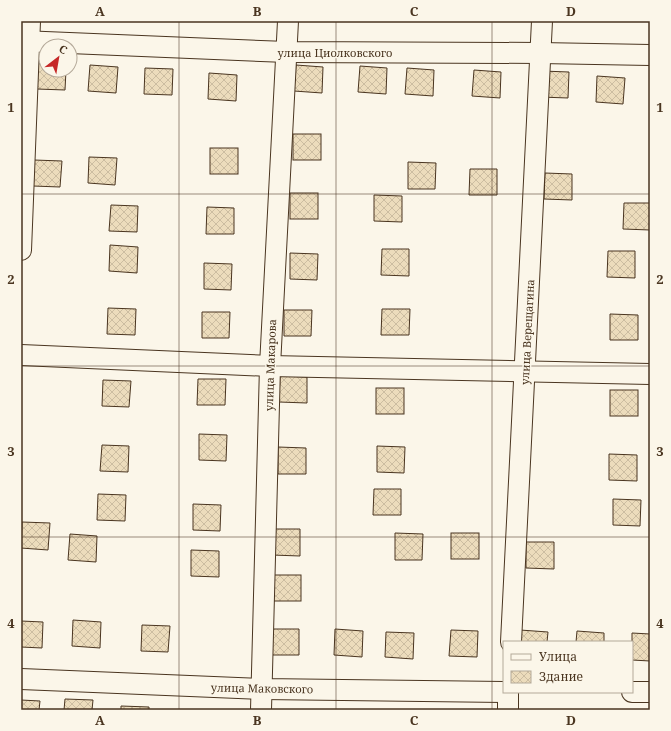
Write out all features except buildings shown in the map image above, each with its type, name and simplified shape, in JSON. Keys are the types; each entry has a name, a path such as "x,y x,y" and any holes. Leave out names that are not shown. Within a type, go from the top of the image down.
{"street":[{"path":"21,250 25,42 30,21"},
{"name":"улица Макарова","path":"261,710 270,366 288,21"},
{"name":"улица Верещагина","path":"511,641 542,21"},
{"name":"улица Циолковского","path":"25,42 287,52 650,55"},
{"path":"21,355 270,366 650,374"},
{"name":"улица Маковского","path":"21,679 262,689 503,692"},
{"path":"633,692 650,692"},
{"path":"508,693 508,710"}]}
